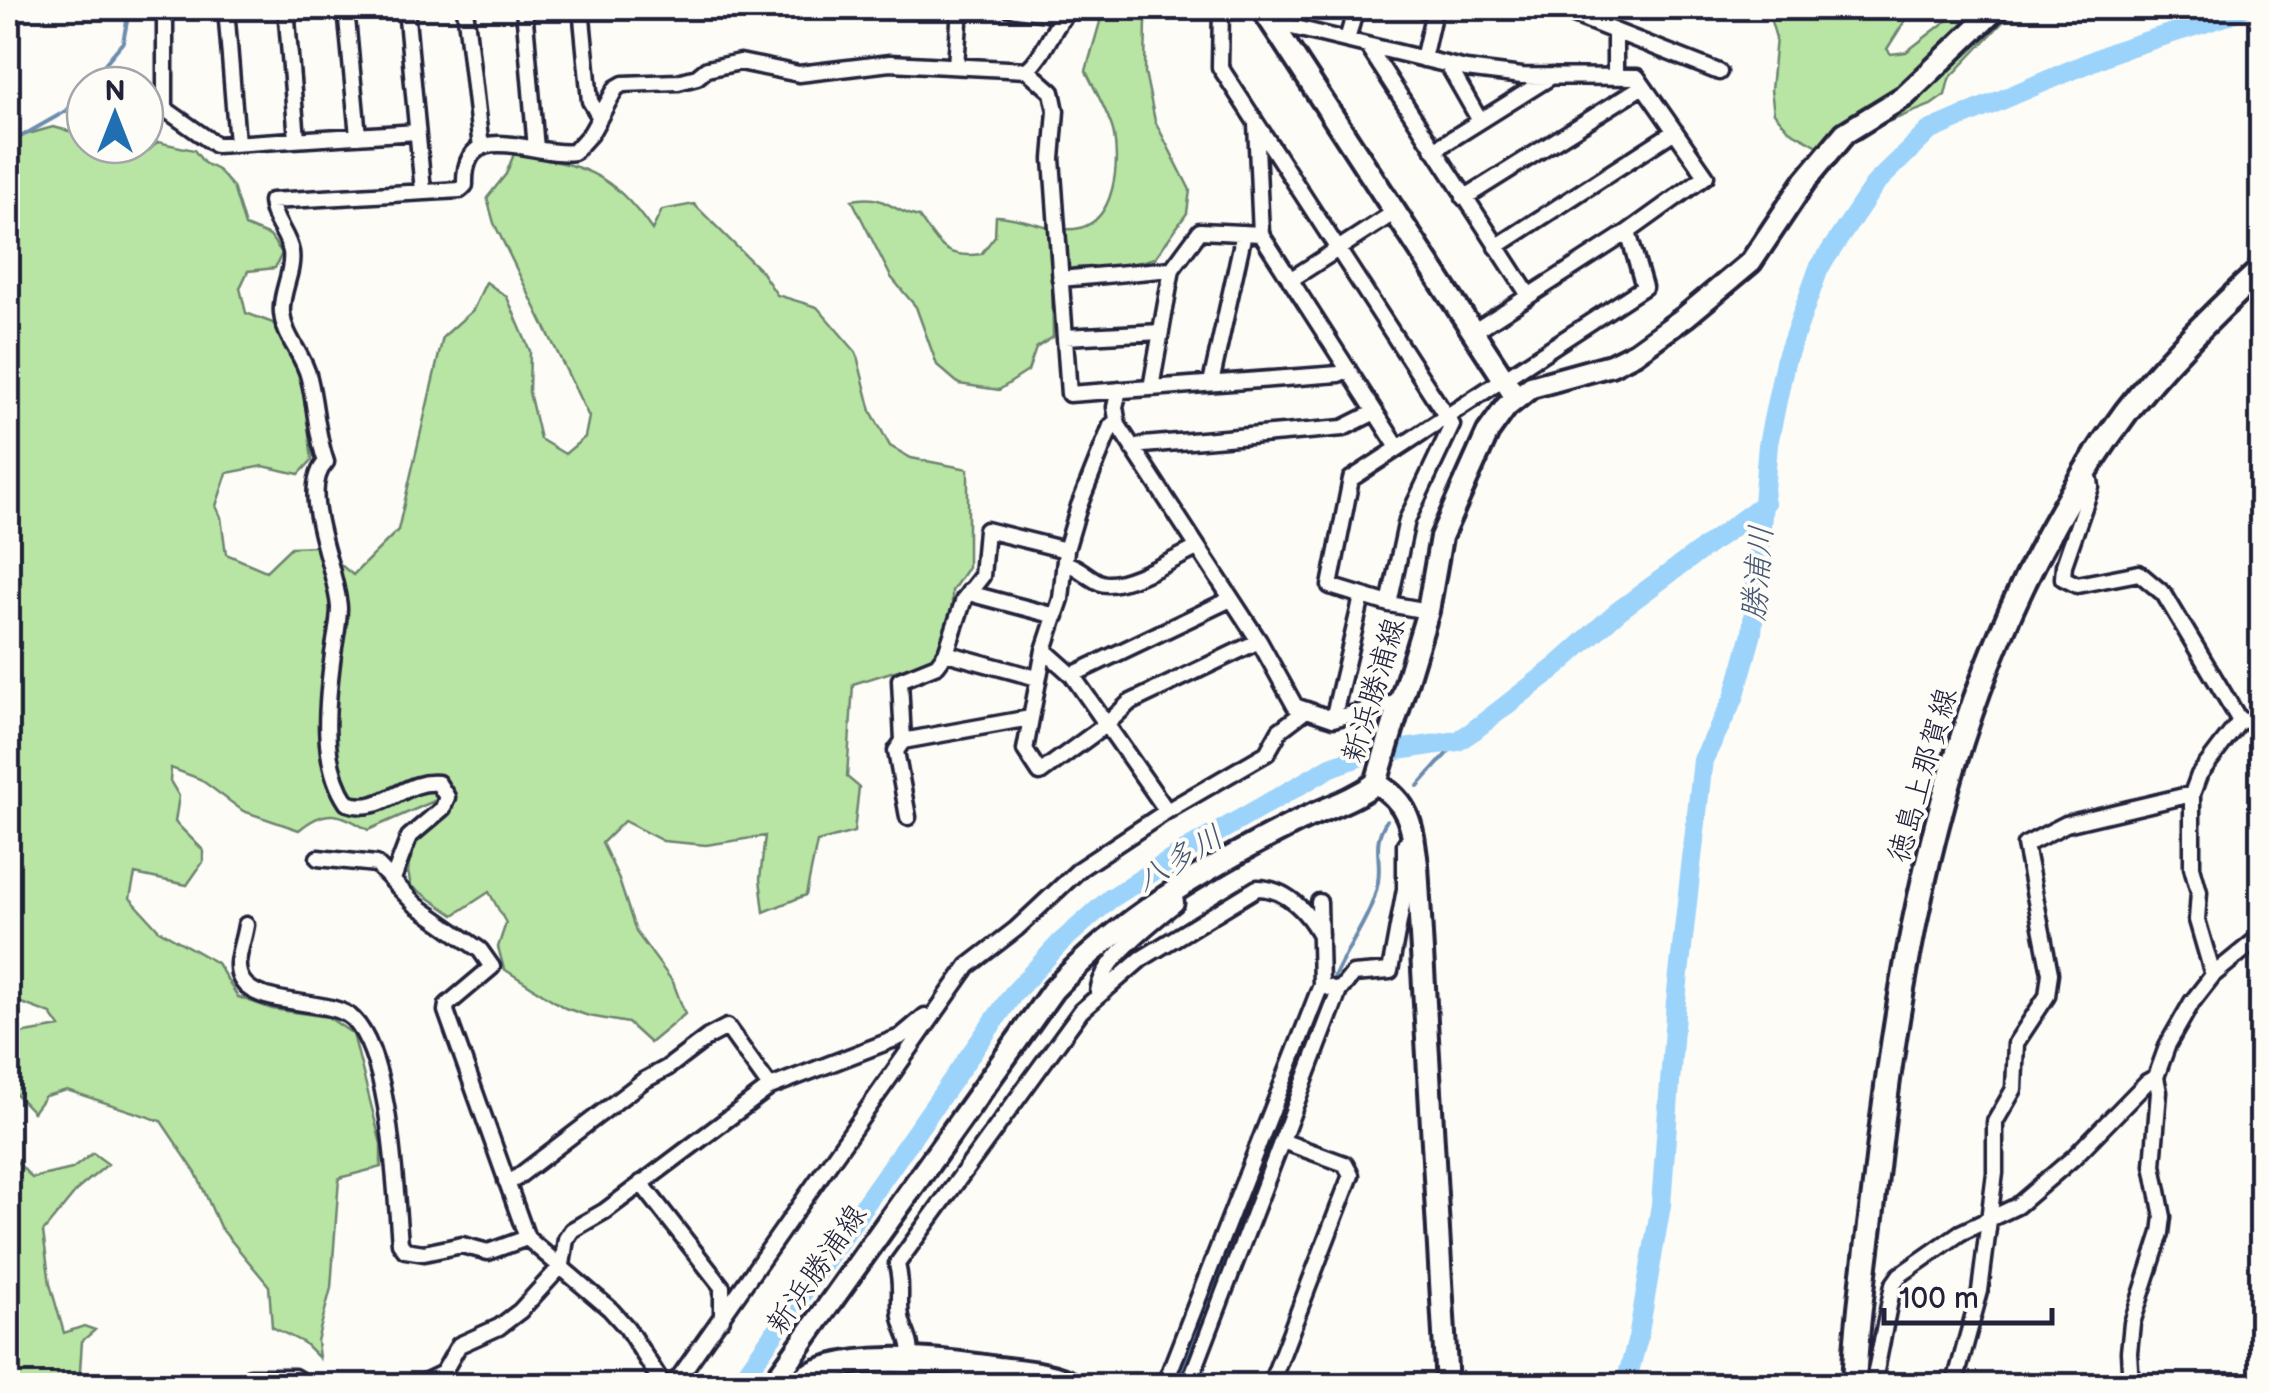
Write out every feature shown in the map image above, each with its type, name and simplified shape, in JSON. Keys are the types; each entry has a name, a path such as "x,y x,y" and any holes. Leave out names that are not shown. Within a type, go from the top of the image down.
{"main road":[{"path":"1266,15 1509,387 1531,387 1611,365 1685,317 1751,262 1805,181 1845,133 1905,96 1997,8"},
{"name":"徳島上那賀線","path":"1854,1386 1893,1047 1916,913 1950,770 1986,664 2036,556 2126,412 2157,374 2262,269"},
{"name":"新浜勝浦線","path":"771,1386 1053,990 1088,952 1174,892 1296,822 1355,798 1379,780 1428,611 1447,523 1509,387"},
{"path":"1379,780 1399,798 1413,836 1447,1386"},
{"path":"792,1386 802,1377 830,1368 910,1358 1044,1375 1074,1386"}],"street":[{"path":"164,8 165,109 216,145 416,132"},
{"path":"226,8 237,143"},
{"path":"286,8 297,139"},
{"path":"346,8 358,136"},
{"path":"406,8 423,191"},
{"path":"465,8 481,148"},
{"path":"524,8 536,148"},
{"path":"580,8 590,101 599,116"},
{"path":"956,66 960,8"},
{"path":"1009,8 1069,11 1042,58 1028,70"},
{"path":"1221,8 1220,67 1452,425 1407,520 1389,604"},
{"path":"1347,40 1356,8"},
{"path":"1420,8 1434,11 1423,59"},
{"path":"1556,8 1719,72"},
{"path":"1266,15 1448,65 1522,76 1637,78 1706,176 1628,232 1473,332"},
{"path":"1615,77 1616,32"},
{"path":"1367,45 1528,294"},
{"path":"393,879 410,837 443,808 448,797 438,783 428,782 374,806 360,808 347,803 332,774 327,708 339,610 327,545 316,512 314,484 316,472 326,462 309,375 284,327 281,309 291,262 290,248 271,202 460,190 465,161 475,150 516,144 552,153 574,152 622,84 678,82 697,77 707,69 740,62 799,74 890,63 1028,70 1052,92 1056,111 1052,158 1069,394 1338,374 1348,369"},
{"path":"1448,65 1480,121"},
{"path":"1434,150 1552,76"},
{"path":"1464,198 1643,86"},
{"path":"1256,123 1261,234 1397,446"},
{"path":"1496,248 1674,131"},
{"path":"1290,280 1395,212"},
{"path":"1151,388 1172,269 1200,232 1261,234"},
{"path":"1428,611 1330,586 1350,479 1446,416 1509,387 1644,287 1628,232"},
{"path":"1211,384 1244,233"},
{"path":"1060,279 1172,269"},
{"path":"1064,337 1161,332"},
{"path":"1119,390 1117,421 1259,641 1296,706 1333,719 1401,705"},
{"path":"1133,449 1343,428 1374,412"},
{"path":"1117,421 1110,426 1085,490 1066,557 1024,750 1040,774 1107,724 1129,702 1259,641"},
{"path":"2084,475 2091,487 2063,578 2077,585 2138,573 2151,581 2164,594 2240,721"},
{"path":"908,817 896,751 903,741 900,680 937,665 946,653 964,599 982,576 986,530 1066,557 1100,583 1116,585 1196,548"},
{"path":"970,590 1056,616"},
{"path":"1333,719 1362,597"},
{"path":"1072,675 1231,599"},
{"path":"1044,650 1072,675 1167,811"},
{"path":"946,653 1037,678"},
{"path":"673,1386 968,966 1016,929 1070,877 1167,811 1267,752 1280,730 1305,711"},
{"path":"2213,975 2197,920 2199,892 2192,867 2192,794 2198,774 2240,721 2255,720 2262,714"},
{"path":"903,741 1030,718"},
{"path":"1954,1386 1980,1291 1995,1173 1995,1122 2014,1089 2016,1043 2050,988 2025,845 2066,824 2192,794"},
{"path":"1164,1386 1330,988 1353,974 1390,971 1405,889 1406,844 1413,836"},
{"path":"318,858 376,864 416,905 480,950 492,967 447,1005 446,1012 527,1238 562,1265 627,1328 664,1386"},
{"path":"910,1358 912,1344 900,1315 902,1280 898,1264 1081,1011 1162,944 1257,888 1267,888 1306,909 1320,936"},
{"path":"1098,996 1098,985 1127,944 1176,903 1174,892"},
{"path":"1188,1386 1282,1141 1330,988 1320,936 1319,902"},
{"path":"246,926 238,966 247,986 266,997 333,1007 347,1013 368,1037 392,1146 400,1242 405,1250 424,1253 462,1246 488,1252 527,1238"},
{"path":"2132,1386 2128,1352 2132,1323 2161,1233 2153,1165 2159,1092 2156,1078 2168,1044 2213,975 2262,935"},
{"path":"416,1386 443,1373 459,1345 507,1322 562,1265 566,1239 586,1219 605,1211 770,1087 900,1037 930,1011 936,1011"},
{"path":"506,1181 514,1179 642,1081 727,1027 770,1087"},
{"path":"1873,1386 1894,1285 1900,1275 1960,1233 2017,1206 2146,1082 2156,1078"},
{"path":"1270,1386 1350,1175 1345,1164 1282,1141"},
{"path":"642,1183 722,1287 722,1320"},
{"path":"250,1378 294,1378 308,1386"}],"green space":[{"path":"1104,8 1152,8 1146,19 1145,72 1155,121 1190,190 1187,213 1155,258 1125,266 1074,268 1052,275 1053,337 1036,348 1028,371 999,390 959,384 937,365 916,307 891,277 852,200 873,199 919,217 950,252 968,255 981,254 995,236 996,216 1060,229 1092,223 1107,203 1116,161 1112,128 1086,71"},
{"path":"1767,8 1913,8 1887,49 1891,54 1906,52 1963,8 2016,8 1949,79 1945,95 1931,105 1880,125 1855,141 1848,123 1831,130 1818,146 1789,130 1774,113 1771,90 1776,38"},
{"path":"53,127 65,130 65,165 165,165 165,144 194,150 233,187 245,226 270,236 282,253 275,268 248,271 240,288 246,313 273,323 303,379 312,460 299,474 263,466 227,473 216,506 226,554 266,571 291,547 318,546 353,575 398,530 443,337 473,310 486,282 507,297 530,351 529,392 540,439 565,454 585,437 589,417 494,223 487,198 506,174 514,154 576,167 608,182 652,230 662,210 694,204 761,271 777,295 817,307 856,352 871,411 890,446 911,458 968,469 968,567 952,591 952,617 933,659 853,684 847,777 859,787 854,832 817,842 806,895 764,912 760,879 765,836 706,845 663,841 624,821 602,843 636,932 673,982 685,1014 650,1043 628,1023 565,1008 504,969 498,947 506,923 489,892 454,915 411,886 411,844 430,831 434,801 368,830 341,816 325,815 299,830 243,811 200,779 171,768 170,781 179,796 175,822 203,850 203,862 187,885 135,874 130,898 159,930 217,963 238,997 272,1009 328,1017 353,1034 381,1144 381,1167 339,1178 331,1288 317,1341 319,1358 304,1343 272,1327 269,1286 220,1227 196,1173 161,1121 67,1090 45,1096 33,1112 8,1086 8,1036 60,1027 51,1014 8,998 8,146 21,136"},
{"path":"8,1152 32,1178 72,1169 93,1153 108,1164 78,1189 43,1232 50,1284 64,1333 84,1326 95,1330 82,1341 79,1385 8,1385"}],"waterway":[{"path":"104,65 123,42 133,8"},
{"name":"勝浦川","path":"1625,1386 1638,1338 1661,1205 1676,1001 1703,760 1734,698 1752,633 1768,444 1785,362 1819,268 1876,183 1929,131 2116,51 2243,8"},
{"path":"8,144 65,112"},
{"name":"八多川","path":"737,1386 1013,994 1060,943 1110,899 1331,767 1364,755 1458,741 1557,666 1617,612 1765,503"},
{"path":"1418,786 1458,741"},
{"path":"1331,985 1375,895 1378,843 1387,820"},
{"path":"1177,1386 1328,993"}]}
